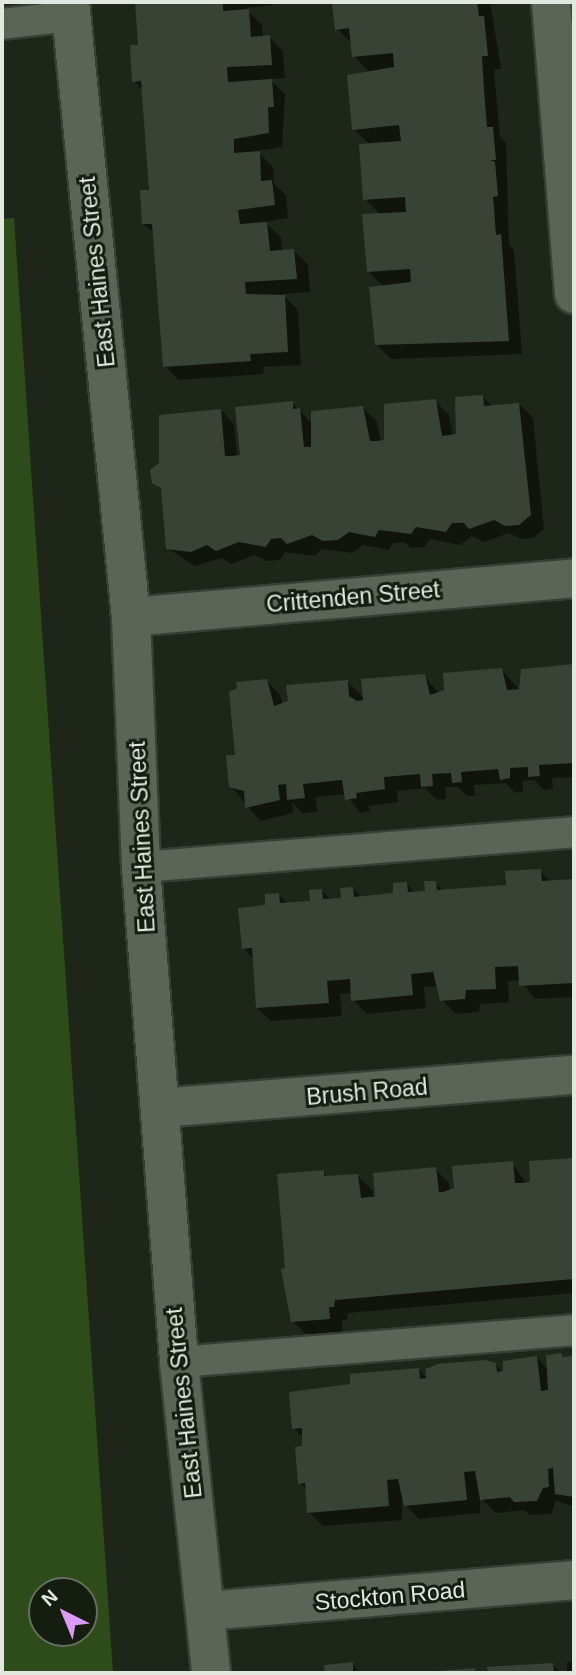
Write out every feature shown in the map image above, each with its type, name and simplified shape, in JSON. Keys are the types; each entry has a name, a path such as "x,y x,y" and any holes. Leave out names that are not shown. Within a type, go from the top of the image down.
{"street":[{"path":"551,2 574,294"},
{"name":"East Haines Street","path":"71,9 131,617 141,867 179,1362 211,1673"},
{"name":"Crittenden Street","path":"131,617 574,578"},
{"name":"Brush Road","path":"160,1108 574,1075"},
{"name":"Stockton Road","path":"206,1611 574,1580"}],"lane":[{"path":"2,24 71,9"},
{"path":"141,867 574,832"},
{"path":"179,1362 574,1330"}],"green space":[{"path":"14,218 113,1673 2,1673 2,219"}],"building":[{"path":"135,2 223,2 223,11 249,9 251,37 270,35 272,65 227,67 228,82 272,79 274,107 268,107 269,133 234,139 234,153 260,151 261,181 272,180 275,205 238,210 240,224 267,222 270,251 294,249 297,279 245,282 246,294 285,295 288,352 250,354 251,361 163,367 152,224 142,224 140,190 149,190 141,81 132,82 130,45 138,45"},
{"path":"477,2 479,16 484,16 488,56 482,56 484,89 487,127 493,127 496,160 490,160 495,162 498,196 493,197 496,235 501,234 509,341 375,345 369,287 411,282 410,269 367,272 362,214 406,212 405,197 363,200 359,144 401,141 399,125 352,130 347,75 394,67 393,53 352,57 349,28 335,30 332,3"},
{"path":"483,395 484,406 519,403 531,515 519,525 505,526 494,520 469,529 464,523 452,523 446,532 416,527 411,534 379,530 375,537 349,532 338,540 323,541 312,535 287,544 281,538 271,539 266,547 239,542 216,551 207,545 191,552 166,549 161,488 152,483 150,470 159,463 159,415 221,409 225,456 232,456 240,455 235,407 293,401 293,409 300,408 304,447 311,447 311,411 363,406 370,441 376,441 384,440 384,404 436,399 442,436 456,434 455,397"},
{"path":"574,664 574,763 539,765 540,776 528,777 528,767 510,768 510,778 500,780 498,769 461,772 462,782 452,783 451,773 432,774 433,786 421,787 420,774 384,777 385,789 356,793 357,798 345,800 342,780 303,784 305,798 287,800 286,784 278,785 280,800 245,808 244,791 229,787 226,755 235,755 229,692 237,688 236,682 267,679 274,706 288,701 286,685 348,680 349,696 357,701 363,700 361,679 425,674 430,695 444,690 443,673 502,668 507,690 519,689 521,669"},
{"path":"541,869 542,881 574,879 574,983 519,986 518,966 495,967 496,989 466,990 465,999 440,1001 433,972 411,974 413,995 351,1001 350,979 327,981 329,1003 256,1008 252,948 242,949 238,908 265,905 265,894 279,893 280,903 310,901 309,890 322,889 323,899 341,898 340,888 353,887 354,897 393,893 393,883 407,882 408,892 425,891 424,881 436,881 437,890 506,885 505,871"},
{"path":"574,1158 574,1279 335,1300 334,1307 329,1307 330,1319 291,1322 281,1269 285,1268 277,1174 324,1170 324,1176 358,1174 361,1198 375,1197 373,1173 436,1167 439,1192 443,1192 454,1188 452,1166 513,1161 515,1183 522,1183 530,1182 529,1161"},
{"path":"562,1353 562,1357 574,1356 574,1497 555,1494 553,1468 548,1469 549,1487 543,1488 537,1501 514,1502 510,1497 480,1500 475,1471 464,1472 467,1500 404,1506 398,1479 387,1480 389,1506 307,1513 305,1483 298,1484 295,1447 302,1446 302,1428 292,1429 289,1392 350,1384 350,1374 419,1368 420,1379 426,1378 426,1369 438,1364 485,1360 496,1363 497,1372 503,1371 503,1361 537,1356 541,1391 548,1390 546,1355"},
{"path":"353,1662 353,1673 325,1673 324,1665"},
{"path":"553,1663 554,1673 488,1673 487,1667"},
{"path":"475,1668 475,1673 437,1673 437,1671"}]}
